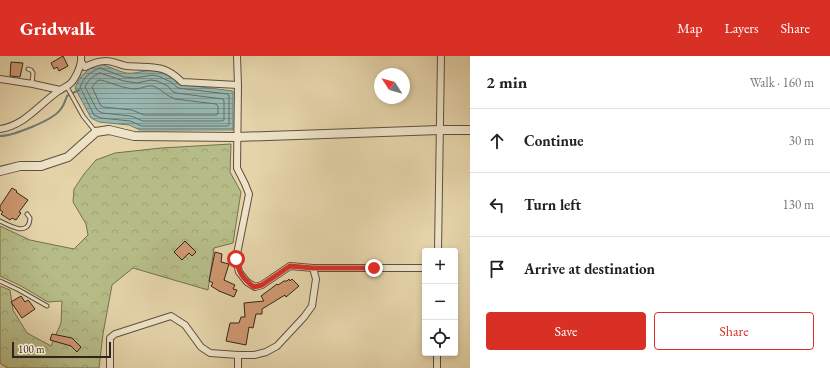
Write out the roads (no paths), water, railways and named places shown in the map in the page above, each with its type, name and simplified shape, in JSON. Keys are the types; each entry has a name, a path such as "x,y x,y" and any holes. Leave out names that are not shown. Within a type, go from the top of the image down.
{"street":[{"path":"81,56 84,67 95,62 106,61 126,66 161,68 174,74 182,82 238,85"},
{"path":"237,56 237,168 249,194 236,259 239,272 247,282 254,287 262,285 290,266 313,268 422,268"},
{"path":"438,248 441,56"},
{"path":"0,79 70,91 76,72 82,63"},
{"path":"0,129 11,127 24,119 60,90"},
{"path":"0,171 20,166 41,166 68,157 96,132 109,130 134,136 236,137 470,130"},
{"path":"110,368 110,338 115,334 171,316 185,326 201,347 210,353 254,355 266,352 277,346 304,317 312,306 316,279 313,268"},
{"path":"238,355 238,368"},
{"path":"437,356 437,368"}],"lane":[{"path":"28,69 33,73 32,84"},
{"path":"70,91 84,116 96,132"},
{"path":"0,221 16,228 23,229 30,223 30,218 27,214"},
{"path":"0,282 19,290 47,306"}],"water":[{"path":"100,64 126,73 154,71 163,73 172,78 178,84 233,91 233,130 140,130 129,125 99,122 91,118 75,88 79,79 84,73"}],"waterway":[{"path":"0,136 23,130 50,118 61,108 67,96 79,90"}]}
